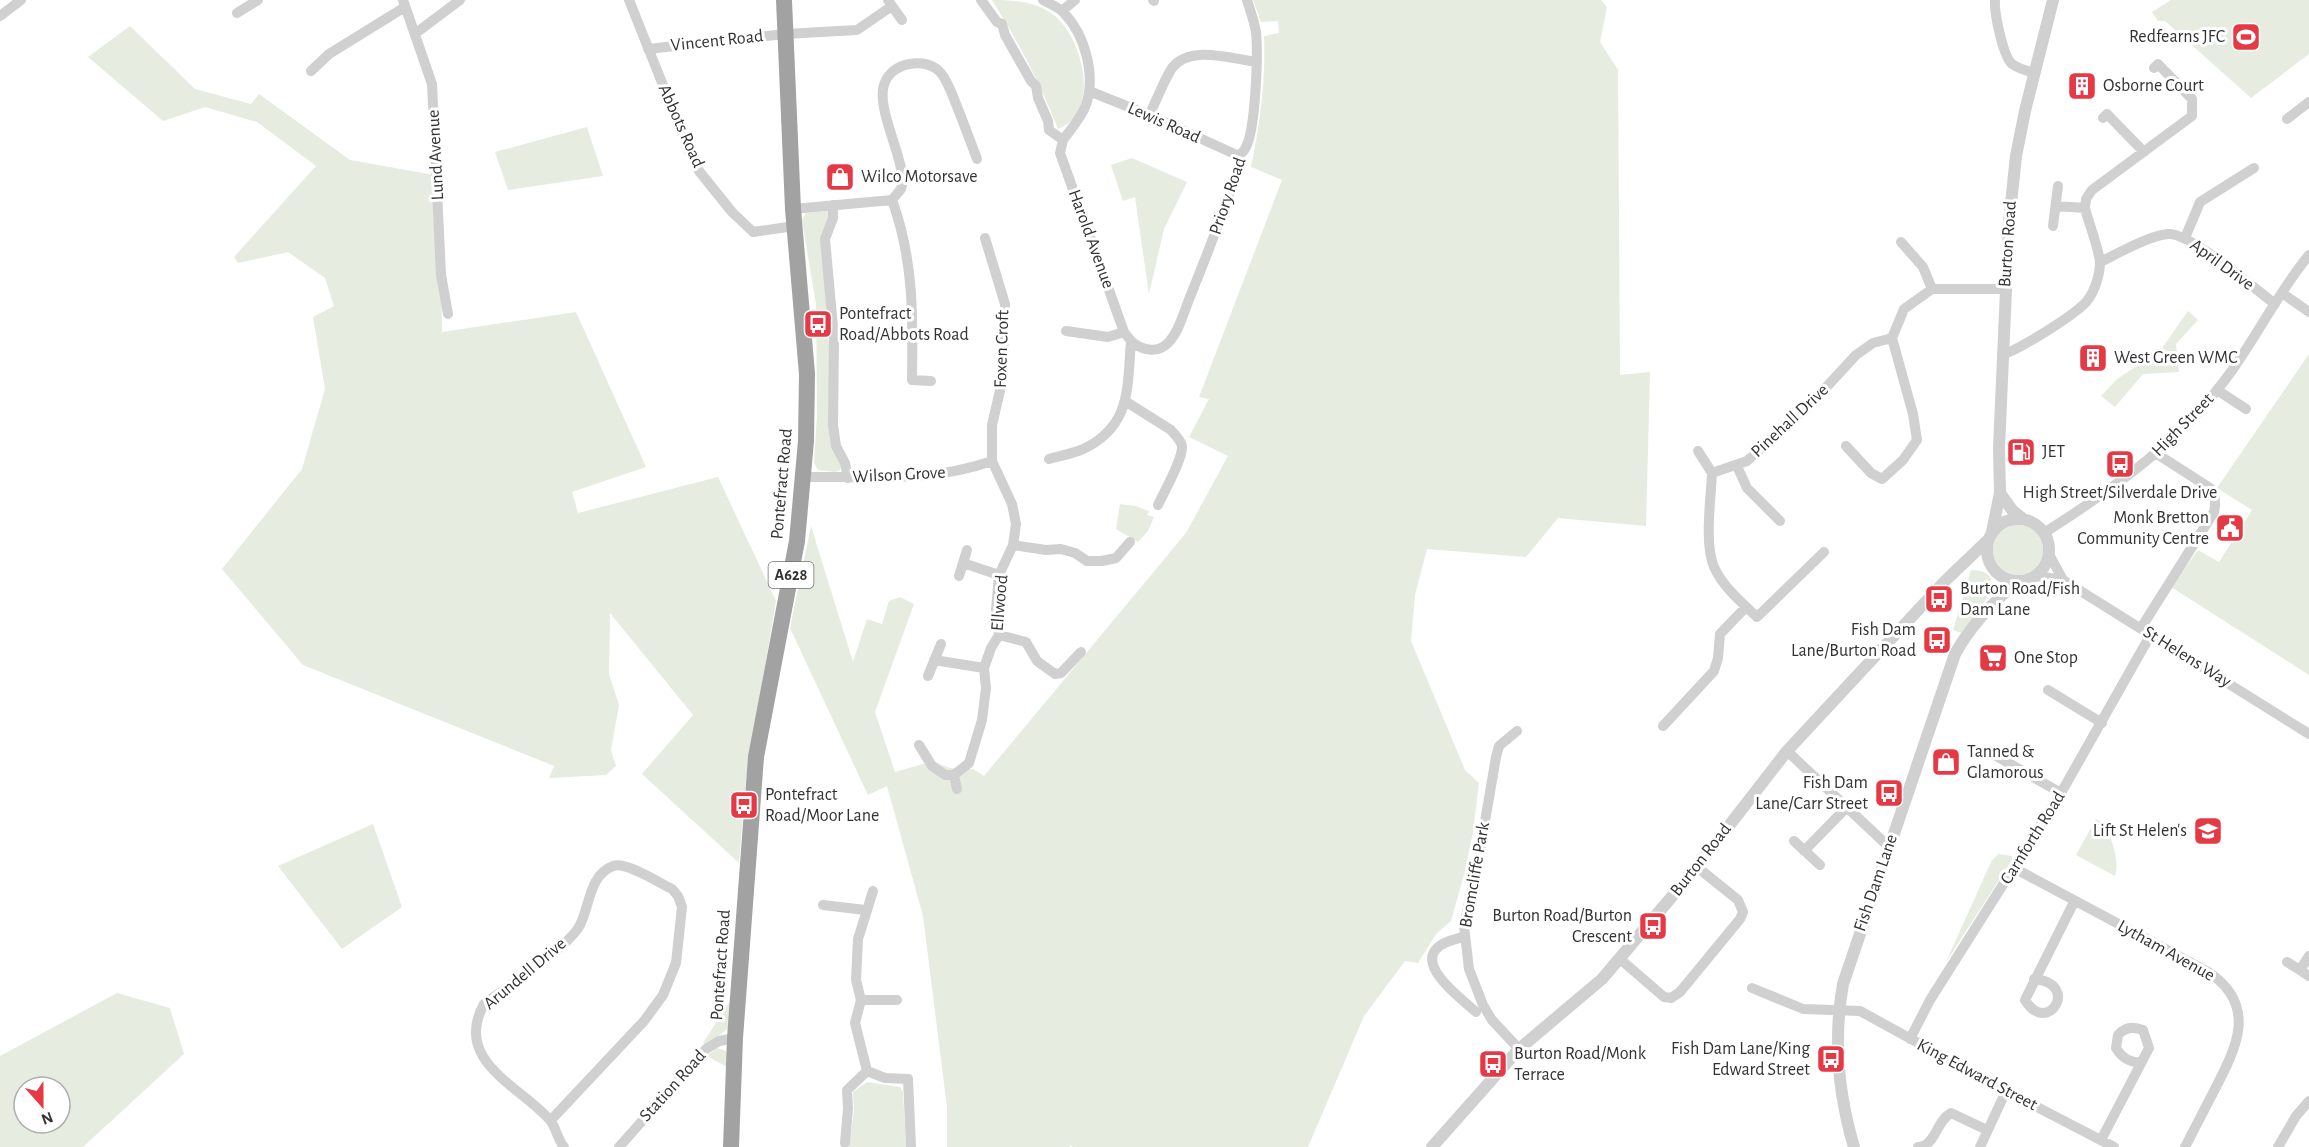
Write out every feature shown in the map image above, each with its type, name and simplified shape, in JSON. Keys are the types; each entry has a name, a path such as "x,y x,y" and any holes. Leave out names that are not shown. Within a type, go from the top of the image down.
{"highway":[{"name":"Pontefract Road","path":"731,1147 735,1038 756,757 797,542 807,441 807,374 794,226 784,0"}],"street":[{"path":"0,16 21,0"},
{"path":"237,13 258,0"},
{"path":"416,33 460,0"},
{"name":"Abbots Road","path":"629,0 690,153 711,188 753,232 794,226"},
{"path":"981,0 1002,24 1005,35 1036,86 1049,130 1063,140 1080,117 1089,91 1089,67 1085,50 1073,24 1062,11 1043,0"},
{"path":"1062,11 1075,0"},
{"name":"Priory Road","path":"1131,341 1139,349 1152,350 1162,348 1169,342 1219,225 1241,162 1239,156 1248,142 1257,62 1256,31 1247,0"},
{"path":"1995,0 1995,10 2006,57 2019,69 2035,73"},
{"name":"Burton Road","path":"1432,1147 1519,1049 1596,985 1620,959 1787,751 1962,563 1990,536 2000,492 1999,448 2008,222 2016,156 2053,0"},
{"path":"311,71 329,54 404,3"},
{"name":"Lund Avenue","path":"404,3 432,84 441,275 448,314"},
{"path":"890,3 902,20"},
{"name":"Vincent Road","path":"648,49 785,34 857,30 890,3"},
{"path":"1149,115 1172,69 1187,57 1207,55 1257,62"},
{"path":"793,209 892,200 900,189 902,173 884,108 884,86 900,67 910,63 921,63 939,71 951,92 977,159"},
{"path":"2002,355 2012,352 2087,301 2093,292 2100,262 2085,208 2086,199 2092,190 2192,116 2192,99 2158,64 2154,68"},
{"name":"Lewis Road","path":"1089,91 1149,115 1239,156"},
{"path":"2287,119 2309,102"},
{"path":"2297,111 2304,120"},
{"path":"2103,118 2107,114 2144,152"},
{"name":"Harold Avenue","path":"1063,140 1060,153 1124,332 1131,341"},
{"path":"2185,238 2200,202 2254,168"},
{"path":"2053,226 2058,186"},
{"path":"892,200 901,224 913,298 912,380 931,381"},
{"path":"833,206 833,218 825,239 834,338 833,425 836,446 845,463 848,478"},
{"path":"2056,206 2085,208"},
{"name":"April Drive","path":"2100,262 2158,236 2176,234 2209,254 2274,304"},
{"name":"Foxen Croft","path":"985,238 1005,304 1002,382 992,425 992,461"},
{"path":"1901,242 1923,267 1932,289"},
{"name":"High Street","path":"2044,533 2098,499 2157,454 2184,429 2217,390 2309,255"},
{"path":"1846,446 1871,473 1882,480 1903,460 1917,440 1913,414 1892,338 1904,309 1932,289 2004,289"},
{"path":"2282,293 2309,312"},
{"path":"1066,331 1108,337 1124,332"},
{"name":"Pinehall Drive","path":"1712,473 1747,462 1807,408 1856,355 1873,343 1892,338"},
{"path":"1049,459 1081,450 1105,434 1120,417 1125,401 1131,341"},
{"path":"2217,390 2246,410"},
{"path":"1125,401 1171,430 1178,437 1182,447 1158,505"},
{"path":"1698,451 1712,473 1710,542 1714,567 1728,588 1757,617 1824,552"},
{"path":"2141,628 2214,512 2215,505 2210,488 2157,454"},
{"name":"Wilson Grove","path":"804,477 926,477 958,472 992,461"},
{"name":"Ellwood","path":"954,775 969,763 982,720 986,688 984,668 999,634 996,610 999,575 1013,545 1016,524 1012,504 992,461"},
{"path":"1737,466 1747,488 1780,521"},
{"path":"1962,563 1980,562 2017,582 2036,576 2045,567 2049,547 2044,533 2034,523 2023,519 2012,510 2000,492"},
{"path":"1994,601 1995,571 1987,554 1990,536 2006,522 2023,519"},
{"path":"1013,545 1046,550 1061,549 1074,553 1087,561 1109,565 1130,542"},
{"path":"959,576 967,550"},
{"path":"2049,554 2063,580"},
{"path":"963,563 999,575"},
{"name":"St Helens Way","path":"2036,576 2063,580 2309,734"},
{"name":"Fish Dam Lane","path":"1854,1147 1846,1121 1839,1076 1838,1009 1843,984 1955,654 1964,637 1994,601 2017,582"},
{"path":"1663,726 1713,671 1718,658 1720,634 1746,607"},
{"path":"999,634 1026,642 1037,661 1055,674 1061,673 1081,652"},
{"name":"Carnforth Road","path":"1910,1039 1930,1000 2061,793 2151,634"},
{"path":"928,676 940,644"},
{"path":"934,660 984,668"},
{"path":"2048,690 2102,723"},
{"name":"Bromcliffe Park","path":"1517,731 1499,746 1496,757 1481,845 1465,915 1464,937 1469,969 1483,1005 1492,1020 1519,1049"},
{"path":"919,745 932,766 945,775 954,775 957,789"},
{"path":"1787,751 1888,846"},
{"path":"1991,753 2061,793"},
{"path":"1804,850 1847,807"},
{"path":"1794,841 1820,865"},
{"name":"Arundell Drive","path":"551,1120 644,1021 663,995 676,963 682,907 678,896 672,889 623,864 613,866 600,875 590,894 580,925 564,944 484,1004 476,1018 474,1030 478,1048 487,1064 551,1120 558,1140 564,1147"},
{"path":"1620,959 1664,997 1671,998 1680,992 1740,919 1743,912 1738,900 1696,867"},
{"name":"Lytham Avenue","path":"2014,868 2210,973 2224,986 2234,1002 2239,1021 2234,1052 2185,1147"},
{"path":"867,1071 855,1023 861,1000 856,980 858,939 865,910 873,891"},
{"path":"2034,979 2074,902"},
{"path":"823,905 865,910"},
{"path":"1464,937 1443,942 1433,957 1433,966 1443,983 1476,1012"},
{"path":"2287,962 2304,973 2309,956"},
{"name":"King Edward Street","path":"1752,988 1803,1009 1860,1011 2114,1147"},
{"path":"861,1000 897,1000"},
{"name":"Station Road","path":"619,1147 706,1049 719,1041 735,1038"},
{"path":"2101,1140 2140,1063"},
{"path":"845,1143 847,1090 867,1071"},
{"path":"867,1071 885,1078 908,1079 911,1147"},
{"path":"1980,1147 2006,1091"},
{"path":"2278,1147 2296,1116 2309,1101"},
{"path":"1918,1147 1924,1147 1931,1140 1945,1116 1950,1113 1987,1130"}],"shaded area":[{"path":"992,0 1022,2 1044,9 1062,24 1072,38 1079,55 1084,91 1080,107 1072,120 1058,129 1028,63"},
{"path":"1253,0 1601,0 1607,7 1600,42 1618,70 1620,375 1650,372 1646,526 1558,518 1526,557 1427,549 1415,595 1411,641 1465,770 1479,783 1473,832 1451,921 1436,934 1418,963 1405,961 1364,1016 1308,1147 1073,1147 1071,1145 1069,1147 947,1147 947,1107 923,916 887,786 868,795 790,628 811,526 853,662 867,619 882,624 889,601 900,597 914,604 875,712 895,772 933,761 950,768 973,769 984,776 1186,533 1228,456 1189,437 1209,399 1199,397 1282,180 1251,167 1262,102 1264,36 1279,33 1278,21 1261,22"},
{"name":"Redfearns JFC","path":"2171,0 2309,0 2309,54 2251,98 2165,21 2158,21 2152,12"},
{"path":"130,26 195,89 251,104 259,94 350,160 440,176 442,332 576,312 646,467 572,492 578,513 718,477 776,601 746,779 739,863 642,774 693,715 610,613 609,674 619,705 611,750 616,766 606,775 549,778 554,766 303,665 222,569 302,469 325,389 313,317 334,306 325,278 288,252 238,263 234,257 316,166 257,122 205,107 163,121 88,57"},
{"path":"587,127 603,176 508,190 495,152"},
{"path":"1132,158 1187,182 1164,229 1149,294 1135,197 1123,201 1111,165"},
{"path":"827,211 830,214 822,244 841,466 840,470 835,472 818,470 814,463 817,414 816,305 802,220 806,213"},
{"path":"2188,311 2198,320 2176,344 2179,372 2143,374 2115,407 2101,396 2117,379 2160,351"},
{"path":"2309,354 2309,675 2171,587 2198,550 2219,562 2252,510 2217,488"},
{"path":"1120,504 1136,506 1149,511 1147,515 1154,517 1148,531 1138,542 1116,529"},
{"path":"2018,525 2027,527 2038,536 2043,550 2041,559 2032,570 2018,575 2009,573 1998,564 1993,550 1995,541 2004,530"},
{"path":"1971,570 1984,572 1990,578 1991,586 1981,607 1961,633 1953,630"},
{"path":"2096,819 2105,824 2112,843 2116,856 2115,876 2076,855"},
{"path":"373,824 402,907 342,949 278,866"},
{"path":"1998,854 2012,856 2012,860 1946,962 1991,862"},
{"path":"117,993 170,1008 184,1054 83,1147 0,1147 0,1056"},
{"path":"730,1001 730,1027 706,1045 703,1043"},
{"path":"717,1048 726,1051 727,1067 707,1056"},
{"path":"867,1082 900,1087 903,1092 906,1147 849,1147 854,1111 853,1092"}],"place":[{"name":"Redfearns JFC","path":"2246,37"},
{"name":"Osborne Court","path":"2082,86"},
{"name":"Wilco Motorsave","path":"840,177"},
{"name":"Pontefract Road/Abbots Road","path":"818,324"},
{"name":"West Green WMC","path":"2093,358"},
{"name":"JET","path":"2021,452"},
{"name":"High Street/Silverdale Drive","path":"2120,464"},
{"name":"Monk Bretton Community Centre","path":"2230,528"},
{"name":"Burton Road/Fish Dam Lane","path":"1939,599"},
{"name":"Fish Dam Lane/Burton Road","path":"1937,640"},
{"name":"One Stop","path":"1993,658"},
{"name":"Tanned & Glamorous","path":"1946,762"},
{"name":"Fish Dam Lane/Carr Street","path":"1889,793"},
{"name":"Pontefract Road/Moor Lane","path":"744,805"},
{"name":"Lift St Helen's","path":"2208,831"},
{"name":"Burton Road/Burton Crescent","path":"1653,926"},
{"name":"Fish Dam Lane/King Edward Street","path":"1831,1059"},
{"name":"Burton Road/Monk Terrace","path":"1493,1064"}]}
